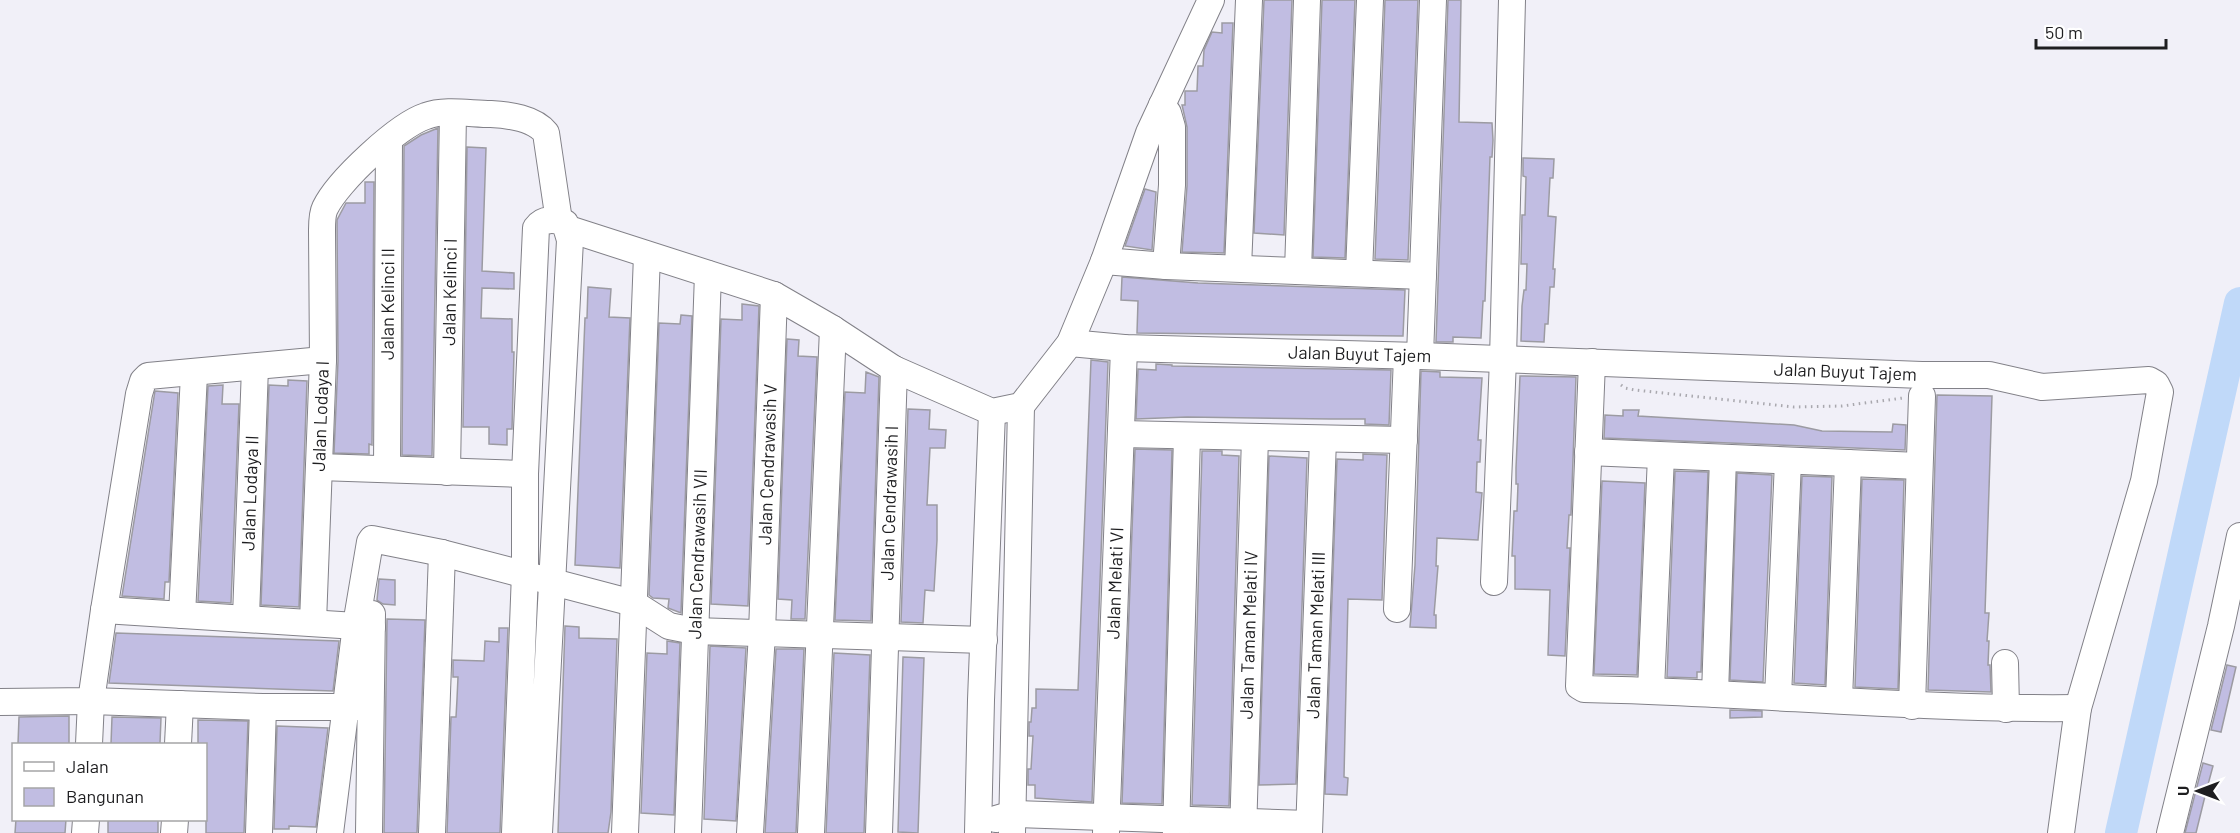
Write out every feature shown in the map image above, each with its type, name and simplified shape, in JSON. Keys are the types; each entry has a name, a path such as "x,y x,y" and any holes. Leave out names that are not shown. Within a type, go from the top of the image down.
{"street":[{"path":"1012,823 1021,406 1070,343 1104,261 1149,134 1211,0"},
{"path":"1238,268 1249,0"},
{"path":"1298,271 1307,0"},
{"path":"1359,273 1370,0"},
{"path":"1397,609 1404,440 1423,276 1433,0"},
{"path":"1494,582 1503,359 1512,0"},
{"path":"1162,105 1168,113 1172,128 1172,185 1166,266"},
{"path":"389,140 426,116 453,113 506,114 536,124 542,128 548,138 564,225 570,240 552,582 529,787 515,833"},
{"name":"Jalan Kelinci I","path":"447,471 453,113"},
{"name":"Jalan Lodaya I","path":"313,622 323,360 322,230 324,210 339,186 389,140"},
{"name":"Jalan Kelinci II","path":"387,469 389,140"},
{"path":"540,833 529,787 525,573 525,474 536,228 544,221 564,225 647,255 774,295 833,329 894,369 992,412 1021,406"},
{"path":"625,833 647,255"},
{"path":"1104,261 1166,266 1423,276"},
{"name":"Jalan Cendrawasih VII","path":"688,833 708,274"},
{"name":"Jalan Cendrawasih V","path":"750,833 762,633 774,295"},
{"path":"811,833 833,329"},
{"name":"Jalan Buyut Tajem","path":"1070,343 1124,348 1599,362 1922,375 1989,375 2042,387 2149,380 2156,384 2160,392 2144,481 2078,708 2061,833"},
{"name":"Jalan Melati VI","path":"1106,825 1124,348"},
{"path":"89,743 91,701 104,610 143,381 148,376 194,374 323,360"},
{"path":"1599,362 1588,452 1579,687 1839,700 1912,706 2006,709 2078,708"},
{"name":"Jalan Lodaya II","path":"246,617 255,368"},
{"name":"Jalan Cendrawasih I","path":"879,833 894,369"},
{"path":"182,615 194,374"},
{"path":"1912,706 1922,396"},
{"path":"992,412 979,828 1012,823 1309,828"},
{"path":"1121,434 1404,440"},
{"path":"1176,826 1187,436"},
{"name":"Jalan Taman Melati IV","path":"1243,827 1255,437"},
{"name":"Jalan Taman Melati III","path":"1309,828 1323,439"},
{"path":"1588,452 1919,466"},
{"path":"1651,690 1661,456"},
{"path":"1715,694 1723,458"},
{"path":"1778,697 1788,460"},
{"path":"1839,700 1848,463"},
{"path":"319,467 525,474"},
{"path":"2170,833 2240,536"},
{"path":"330,833 358,708 365,574 369,542 372,539 525,573 633,603 669,626 694,631 984,640"},
{"path":"432,833 442,553"},
{"path":"104,610 364,626"},
{"path":"2005,663 2006,709"},
{"path":"0,702 91,701 358,708"},
{"path":"178,743 180,704"},
{"path":"259,833 263,707"},
{"path":"358,708 369,833"}],"path":[{"path":"1599,362 1625,388 1794,407 1842,406 1922,396"}],"building":[{"path":"1264,0 1292,0 1284,235 1254,233"},
{"path":"1322,0 1355,0 1345,258 1313,257"},
{"path":"1385,0 1418,0 1408,260 1375,259"},
{"path":"1448,0 1461,0 1459,122 1492,123 1493,140 1492,157 1490,157 1485,301 1483,301 1481,338 1453,337 1453,342 1436,342"},
{"path":"1222,23 1233,23 1224,253 1182,252 1187,186 1187,127 1182,105 1185,105 1185,91 1197,91 1198,66 1203,66 1204,50 1212,32 1222,33"},
{"path":"438,128 432,456 402,455 404,146"},
{"path":"467,147 486,148 482,271 514,273 514,289 482,288 481,318 512,319 512,352 514,352 512,429 507,429 507,445 489,444 489,427 463,427"},
{"path":"1523,158 1554,159 1553,178 1550,178 1548,216 1556,217 1553,269 1555,269 1554,287 1550,287 1548,324 1545,324 1544,342 1521,341 1527,264 1521,264 1522,215 1525,215 1526,177 1523,176"},
{"path":"365,182 374,182 372,445 369,444 369,454 334,453 338,361 337,220 346,203 365,203"},
{"path":"1145,189 1156,192 1152,250 1125,246"},
{"path":"1122,277 1198,283 1405,290 1403,336 1137,333 1138,301 1121,300"},
{"path":"588,287 611,289 609,317 630,318 620,568 575,565"},
{"path":"742,304 759,306 748,606 711,604 721,319 742,320"},
{"path":"681,315 692,316 681,613 668,608 669,599 653,598 649,595 659,323 680,324"},
{"path":"787,339 799,340 798,356 817,357 805,619 791,619 792,600 778,599"},
{"path":"1091,360 1108,362 1092,802 1035,798 1035,785 1028,785 1033,736 1029,736 1029,722 1031,722 1032,708 1036,708 1036,689 1078,690"},
{"path":"1156,364 1391,370 1389,425 1365,424 1365,419 1187,417 1136,419 1138,369 1156,370"},
{"path":"1421,371 1440,372 1440,377 1482,378 1478,440 1481,440 1480,462 1477,462 1476,492 1482,493 1478,540 1437,538 1436,566 1438,566 1434,615 1436,615 1436,628 1410,627 1415,565"},
{"path":"866,372 879,377 871,621 835,620 845,392 865,393"},
{"path":"1520,376 1576,377 1571,515 1569,515 1567,548 1570,548 1565,656 1548,655 1550,590 1515,589 1515,556 1512,556 1514,511 1517,511 1516,468"},
{"path":"288,380 307,381 299,607 261,605 269,385 288,386"},
{"path":"223,385 222,404 239,404 231,603 198,601 208,386"},
{"path":"155,391 178,393 169,582 165,582 164,599 122,596"},
{"path":"1937,395 1992,396 1985,613 1989,613 1987,641 1989,641 1988,665 1990,665 1991,692 1928,690"},
{"path":"908,409 930,410 929,429 946,430 945,448 930,448 927,505 937,505 937,540 934,591 925,590 923,623 901,622"},
{"path":"1623,410 1639,410 1638,416 1794,425 1822,431 1892,432 1893,424 1906,425 1905,450 1604,438 1605,415 1623,416"},
{"path":"1135,449 1172,450 1162,804 1122,803"},
{"path":"1202,451 1222,451 1222,455 1239,456 1229,806 1192,805"},
{"path":"1363,454 1387,455 1382,600 1348,599 1344,777 1348,778 1347,795 1325,794 1337,459 1363,460"},
{"path":"1269,456 1307,458 1296,784 1259,785"},
{"path":"1675,471 1708,472 1701,672 1697,672 1697,678 1667,677"},
{"path":"1737,473 1772,475 1763,682 1730,680"},
{"path":"1802,476 1832,477 1825,685 1794,683"},
{"path":"1862,479 1904,480 1898,689 1855,687"},
{"path":"1602,481 1645,483 1637,675 1594,674"},
{"path":"379,579 395,580 395,605 383,604 377,600"},
{"path":"387,619 425,620 417,833 384,833"},
{"path":"565,626 579,627 579,638 617,639 611,812 608,833 558,833"},
{"path":"499,628 508,628 500,833 447,833 451,717 456,717 458,677 453,677 453,660 484,661 485,641 499,642"},
{"path":"116,633 339,641 333,691 109,683"},
{"path":"667,641 680,643 674,815 641,813 647,653 667,654"},
{"path":"710,646 746,648 736,821 704,819"},
{"path":"776,649 804,649 796,833 765,833"},
{"path":"834,653 870,655 864,833 826,833"},
{"path":"903,657 924,658 918,833 898,832"},
{"path":"2227,665 2236,667 2221,732 2211,730"},
{"path":"1730,710 1762,711 1762,717 1730,718"},
{"path":"69,716 69,743 18,743 19,717"},
{"path":"112,717 161,718 160,743 111,743"},
{"path":"198,720 248,721 244,833 206,833 207,743 198,743"},
{"path":"277,726 328,728 316,827 289,826 289,829 274,829"},
{"path":"2203,763 2213,766 2196,833 2185,833"},
{"path":"16,821 66,821 65,833 15,833"},
{"path":"108,821 158,821 158,833 108,833"}],"waterway":[{"path":"2121,833 2240,303"}]}
